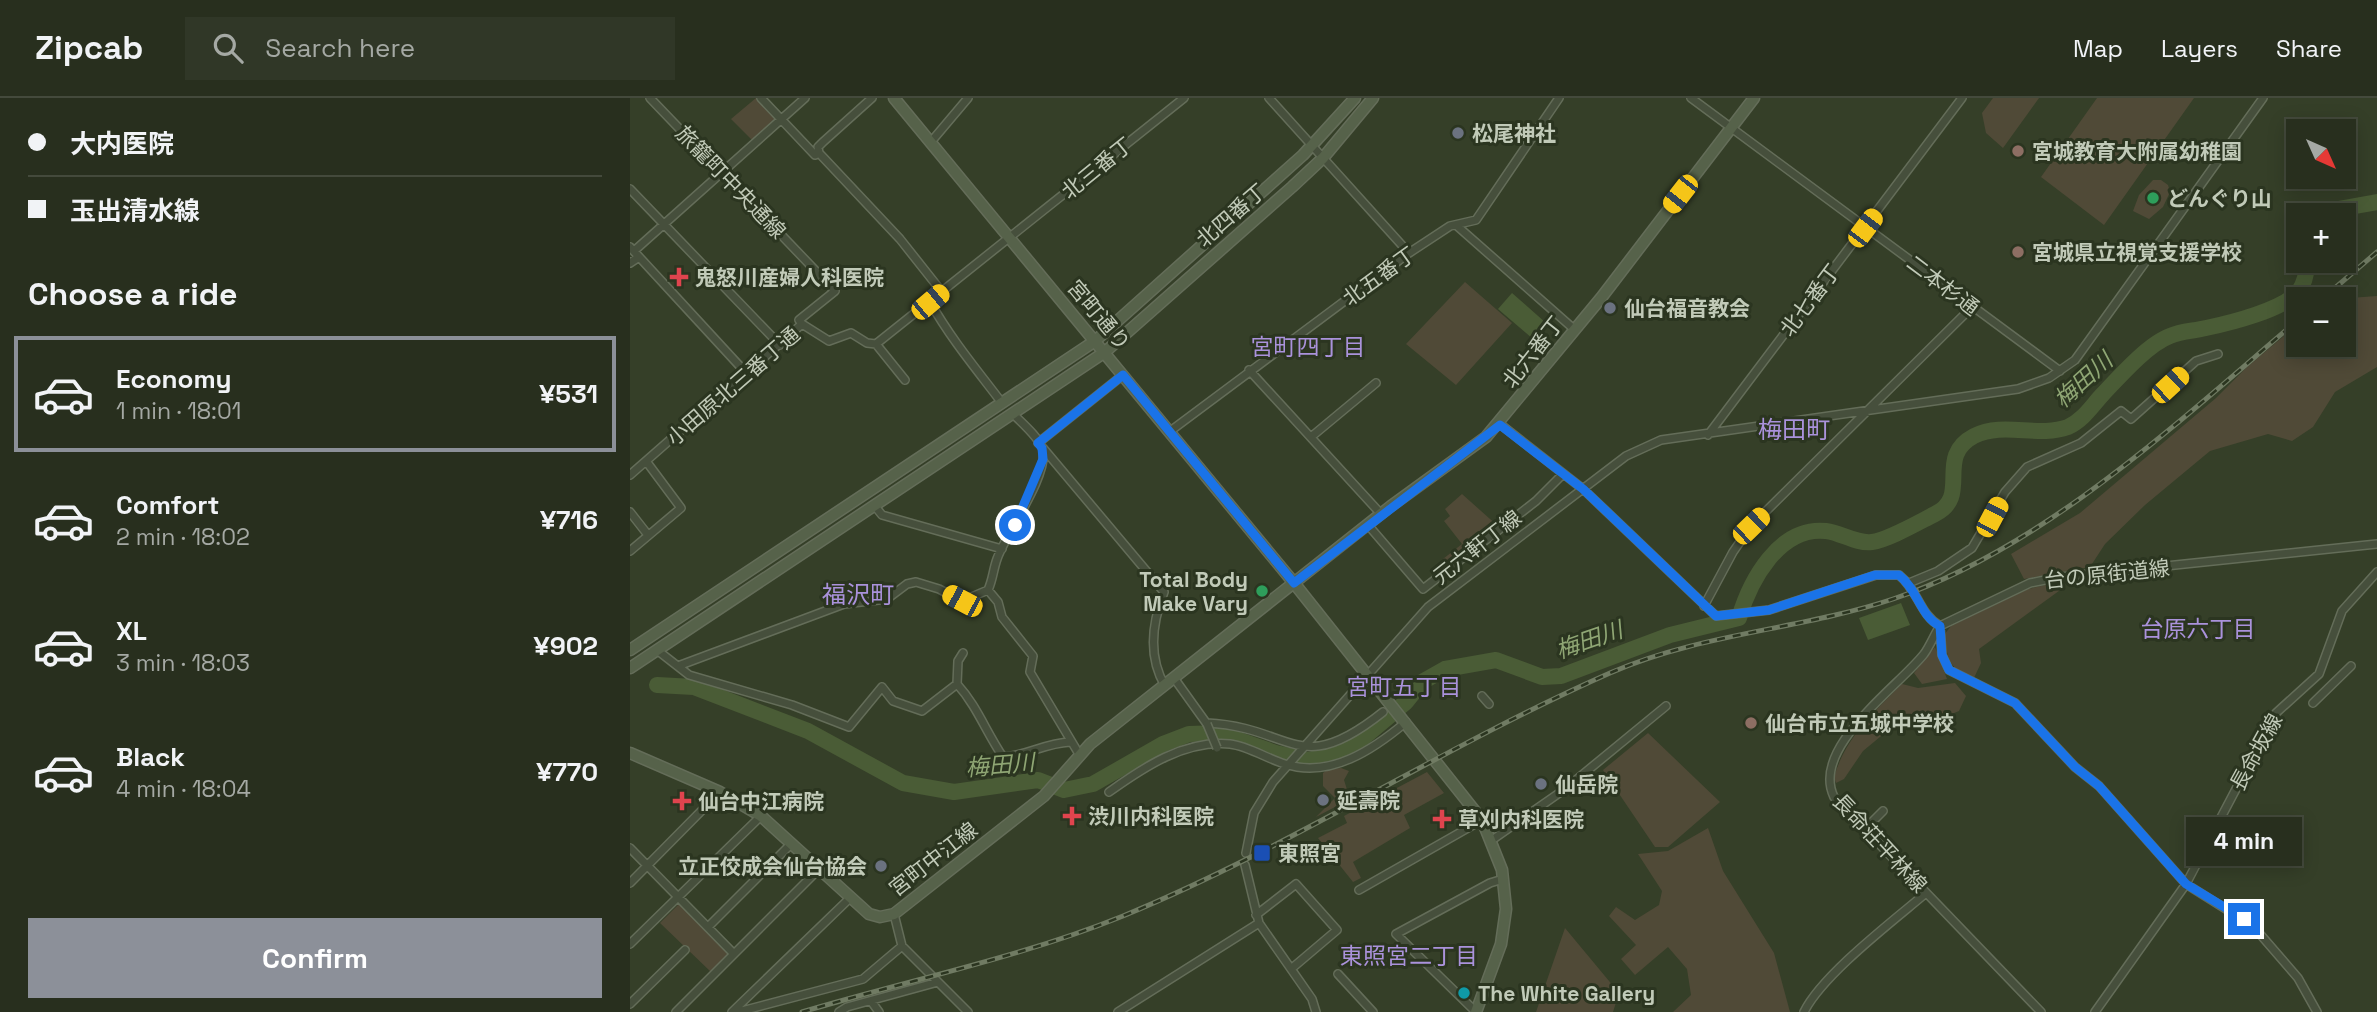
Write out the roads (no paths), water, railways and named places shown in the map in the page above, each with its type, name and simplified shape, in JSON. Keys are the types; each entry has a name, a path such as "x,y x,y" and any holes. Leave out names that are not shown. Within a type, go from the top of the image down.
{"street":[{"name":"旅籠町中央通線","path":"650,98 835,291 799,320 802,324"},
{"path":"761,98 815,155 819,153"},
{"path":"630,264 634,252 805,98"},
{"path":"872,98 822,142 818,147 819,153 900,239 943,292"},
{"name":"宮町通り","path":"894,98 1294,583 1367,675 1388,709 1406,721 1482,820 1492,840 1503,879 1506,909 1501,944 1476,1012"},
{"path":"930,142 968,98"},
{"name":"北三番丁","path":"1010,238 1184,98"},
{"path":"1269,98 1409,253"},
{"name":"北四番丁","path":"630,650 1095,341 1312,146 1355,98"},
{"name":"北四番丁","path":"630,668 1105,352 1323,158 1373,98"},
{"name":"北五番丁","path":"1169,432 1409,253 1456,225 1476,220 1559,98"},
{"name":"二本杉通","path":"1691,98 2060,372"},
{"name":"北六番丁","path":"1294,583 1500,425 1754,98"},
{"name":"北七番丁","path":"1709,435 1962,98"},
{"path":"1246,853 1246,841 1259,803 1428,607 1626,456 1661,440 2018,389 2060,372 2082,350 2263,98"},
{"path":"630,189 780,345"},
{"path":"1456,225 1574,330"},
{"path":"905,380 876,344 1010,238"},
{"path":"634,252 747,374"},
{"path":"930,302 955,346 978,368 1002,403"},
{"path":"1704,606 1733,552 1751,526 1972,307"},
{"name":"小田原北三番丁通","path":"630,475 802,324 829,341 851,333 867,343 876,344"},
{"path":"1909,583 1938,571 1972,548 2005,492 2027,467 2081,443 2121,411 2131,419 2196,361 2218,354"},
{"path":"1249,370 1381,514"},
{"path":"1040,445 1123,375"},
{"path":"1311,437 1376,383"},
{"path":"1012,413 1164,592 1156,615 1153,656 1170,682 1207,723 1217,748"},
{"path":"1500,425 1583,489 1716,616 1769,610 1875,575 1899,575 1909,583 1929,620 1940,626 1942,655 1949,670 2015,703 2075,767 2099,786 2186,884 2253,926 2298,978 2317,1012"},
{"path":"678,666 844,604 887,599 908,584 916,582 939,589 962,601 988,590 1002,550 1028,501 1043,459 1040,445"},
{"path":"630,551 681,508 646,461"},
{"name":"元六軒丁線","path":"1368,525 1423,589 1536,501 1562,475"},
{"path":"874,505 882,516 1002,550"},
{"path":"630,512 648,535"},
{"name":"台の原街道線","path":"1940,626 2030,583 2060,577 2377,544"},
{"name":"長命坂線","path":"2095,1012 2186,884 2276,713 2319,674 2342,611 2377,572"},
{"path":"988,590 998,602 1002,617 1033,656 1030,672 1079,754 1294,583"},
{"name":"長命荘平林線","path":"1940,626 1924,654 1883,694 1850,732 1830,771 1829,787 1834,797 1865,830 2041,1012"},
{"path":"657,650 689,675 792,705 849,727 882,687 893,701 922,711 957,684"},
{"path":"963,653 958,661 957,684 974,703 987,734 1003,757 1013,757 1049,743 1070,742"},
{"path":"2314,703 2351,666"},
{"path":"2319,674 2330,686"},
{"path":"1482,696 1489,704"},
{"path":"1492,840 1565,789 1666,706"},
{"path":"1207,723 1233,724 1303,749 1331,745 1349,738 1388,709"},
{"path":"1109,792 1144,767 1194,747 1232,744 1289,765 1317,767 1345,762 1406,721"},
{"name":"宮町中江線","path":"630,752 720,792 761,816 850,898 869,914 880,917 894,914 1047,792 1079,754"},
{"path":"630,883 720,792"},
{"path":"1865,830 1883,810"},
{"path":"630,944 761,816"},
{"path":"1359,890 1482,820"},
{"path":"708,927 792,843"},
{"path":"630,848 734,954"},
{"path":"1245,865 1259,923 1312,999 1316,1012"},
{"path":"676,1012 819,869"},
{"path":"1476,1012 1396,934 1490,883 1503,879"},
{"path":"1256,915 1296,883 1337,930 1291,969"},
{"path":"1804,1012 1816,994 1863,947 1926,893"},
{"path":"732,1012 850,898"},
{"path":"894,914 902,946 967,1012"},
{"path":"1118,1012 1259,923"},
{"path":"738,1012 863,979 902,946"},
{"path":"630,1004 685,950"},
{"path":"1338,974 1373,1012"},
{"path":"839,1012 847,1007 938,982"},
{"path":"871,1001 878,1012"}],"waterway":[{"name":"梅田川","path":"2356,206 2377,202"},
{"name":"梅田川","path":"657,685 694,687 808,731 903,783 954,792 1038,780 1064,790 1093,784 1163,744 1189,734 1219,733 1276,753 1307,760 1338,754 1357,743 1406,702 1422,682 1445,669 1496,660 1542,677 1561,676 1670,635 1739,618 1759,573 1769,559 1794,537 1809,532 1826,531 1860,541 1879,541 1935,514 1946,506 1951,497 1956,455 1962,445 1974,436 1997,430 2044,431 2068,427 2082,417 2134,362 2161,340 2179,333 2255,315 2281,304 2299,291 2306,273"}],"railway":[{"path":"2336,287 2377,252"},
{"path":"802,1012 1004,956 1123,916 1247,859 1548,702 1644,660 1715,640 1858,609 1893,599 1949,577 2003,548 2107,479 2286,330"}],"place":[{"name":"松尾神社","path":"1458,133"},
{"name":"宮城教育大附属幼稚園","path":"2018,151"},
{"name":"どんぐり山","path":"2153,198"},
{"name":"宮城県立視覚支援学校","path":"2018,252"},
{"name":"鬼怒川産婦人科医院","path":"679,277"},
{"name":"仙台福音教会","path":"1610,308"},
{"name":"Total Body Make Vary","path":"1262,591"},
{"name":"仙台市立五城中学校","path":"1751,723"},
{"name":"仙岳院","path":"1541,784"},
{"name":"延壽院","path":"1323,800"},
{"name":"仙台中江病院","path":"682,801"},
{"name":"渋川内科医院","path":"1072,816"},
{"name":"草刈内科医院","path":"1442,819"},
{"name":"東照宮","path":"1262,853"},
{"name":"立正佼成会仙台協会","path":"881,866"},
{"name":"The White Gallery","path":"1464,993"}],"district":[{"name":"宮町四丁目","path":"1308,347"},
{"name":"梅田町","path":"1794,429"},
{"name":"福沢町","path":"858,594"},
{"name":"台原六丁目","path":"2198,629"},
{"name":"宮町五丁目","path":"1404,687"},
{"name":"東照宮二丁目","path":"1409,956"}]}
